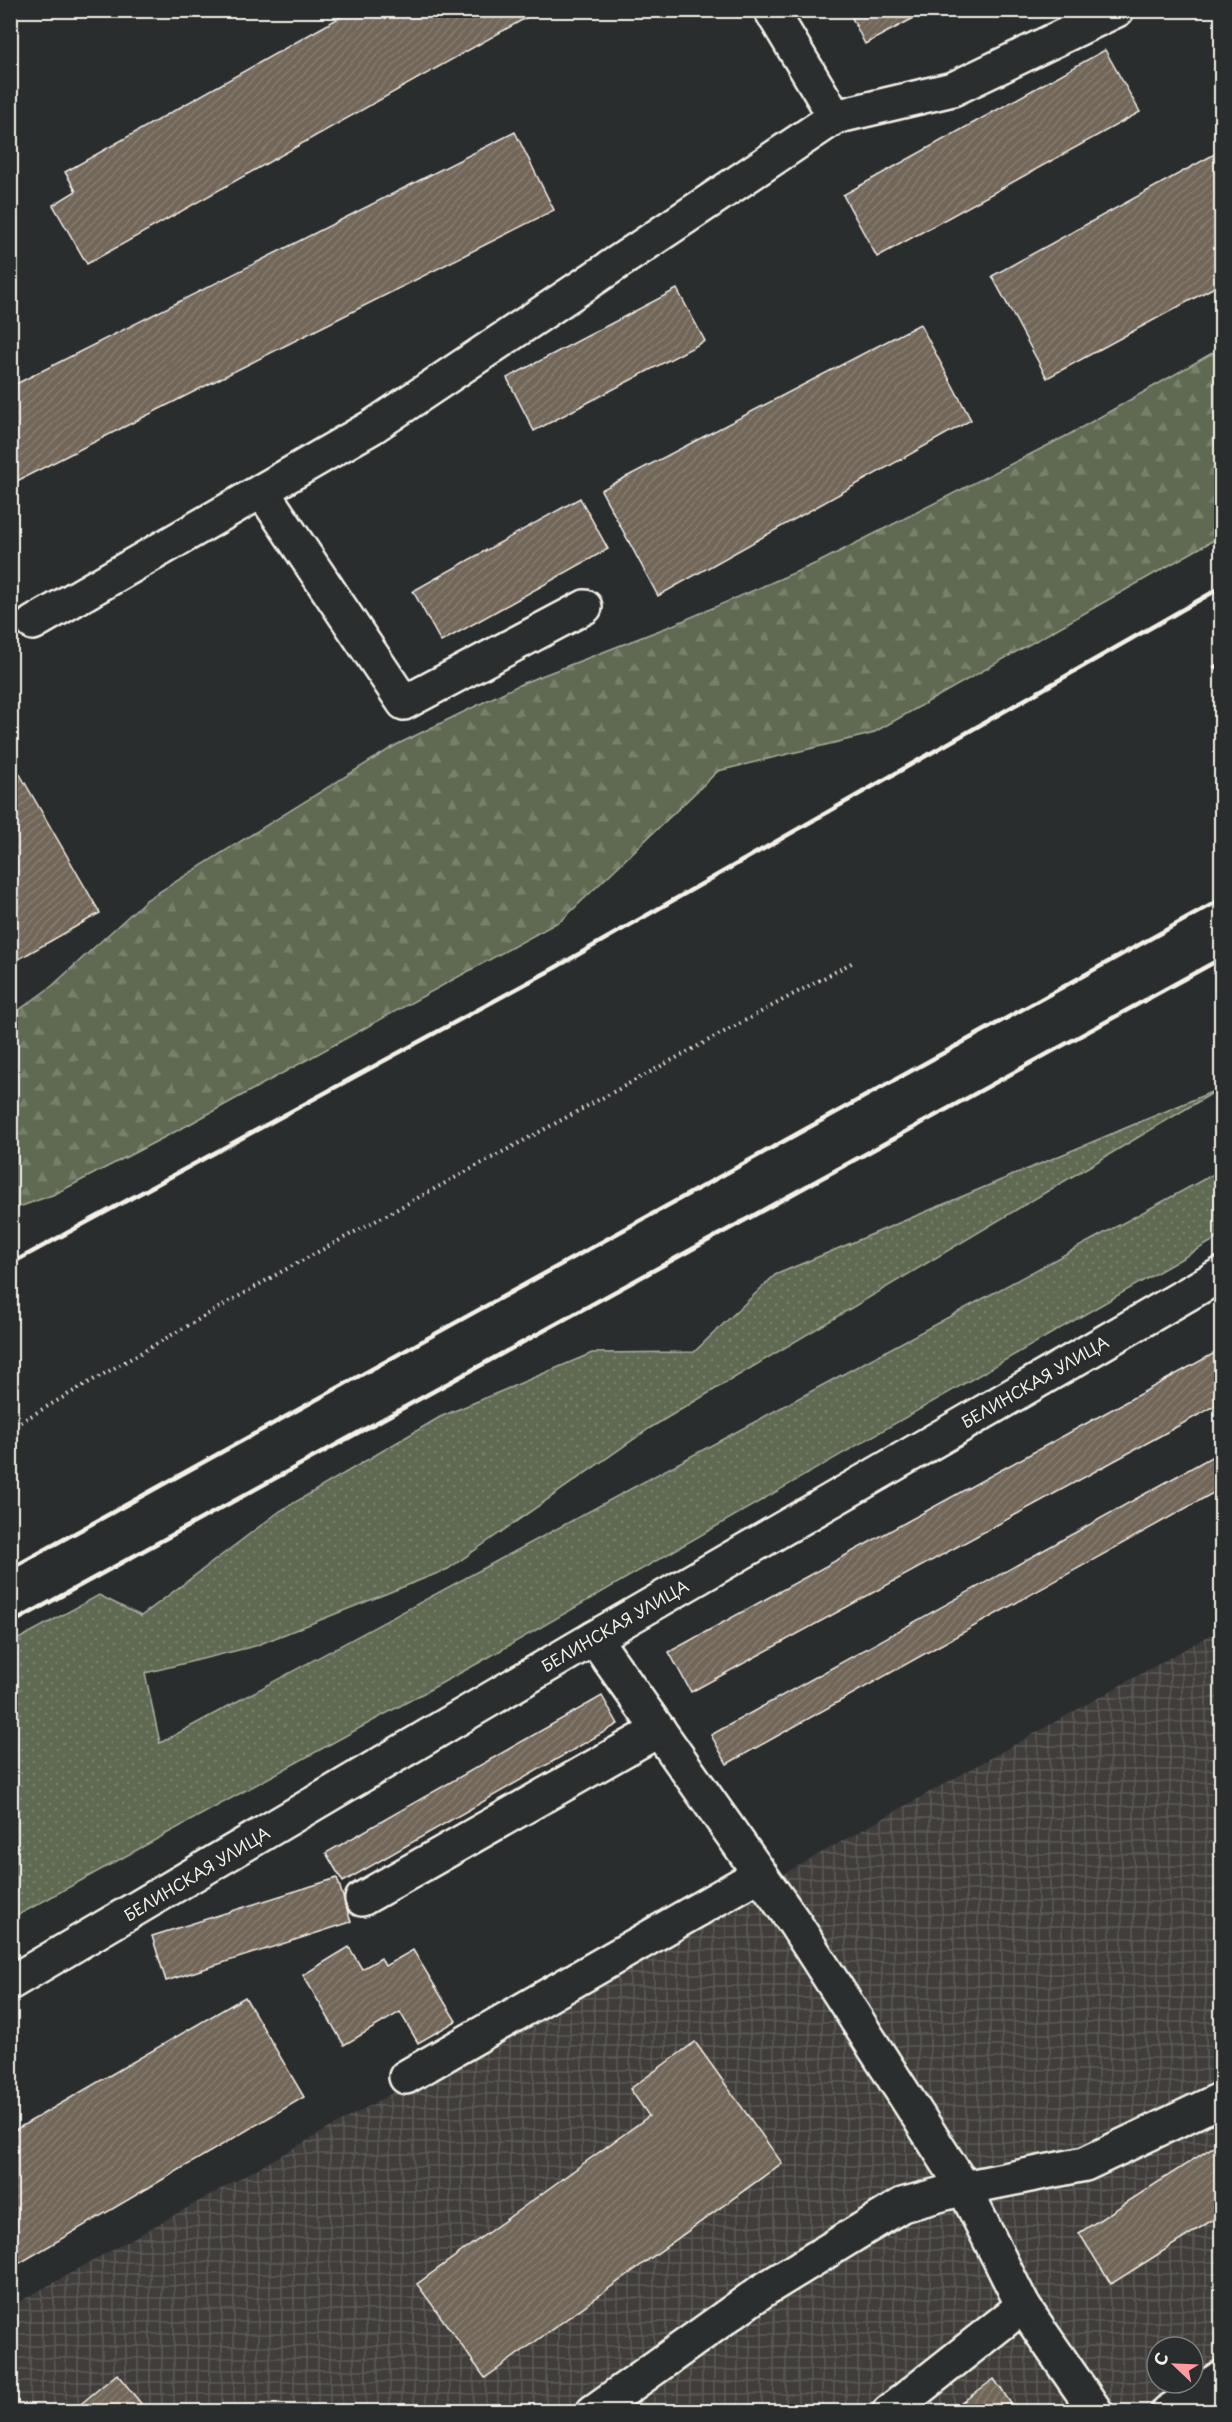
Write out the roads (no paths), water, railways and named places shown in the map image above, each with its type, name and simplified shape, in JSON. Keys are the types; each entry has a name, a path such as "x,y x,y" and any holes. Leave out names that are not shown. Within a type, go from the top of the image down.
{"street":[{"path":"771,10 835,117"},
{"path":"33,623 372,427 835,117 953,89 1117,10"},
{"path":"262,491 404,703 585,607"},
{"name":"БЕЛИНСКАЯ УЛИЦА","path":"10,1983 594,1638 1221,1274"},
{"path":"594,1638 796,1925 964,2188 1023,2306 1096,2412"},
{"path":"362,1899 659,1730"},
{"path":"406,2076 760,1874"},
{"path":"593,2412 762,2291 902,2205 964,2188 1085,2164 1221,2099"},
{"path":"889,2412 1023,2306"},
{"path":"1168,2412 1221,2377"}],"railway":[{"path":"10,1264 551,970 1222,587"},
{"path":"1215,667 1222,663"},
{"path":"10,1569 1222,899"},
{"path":"10,1624 1222,958"}]}
